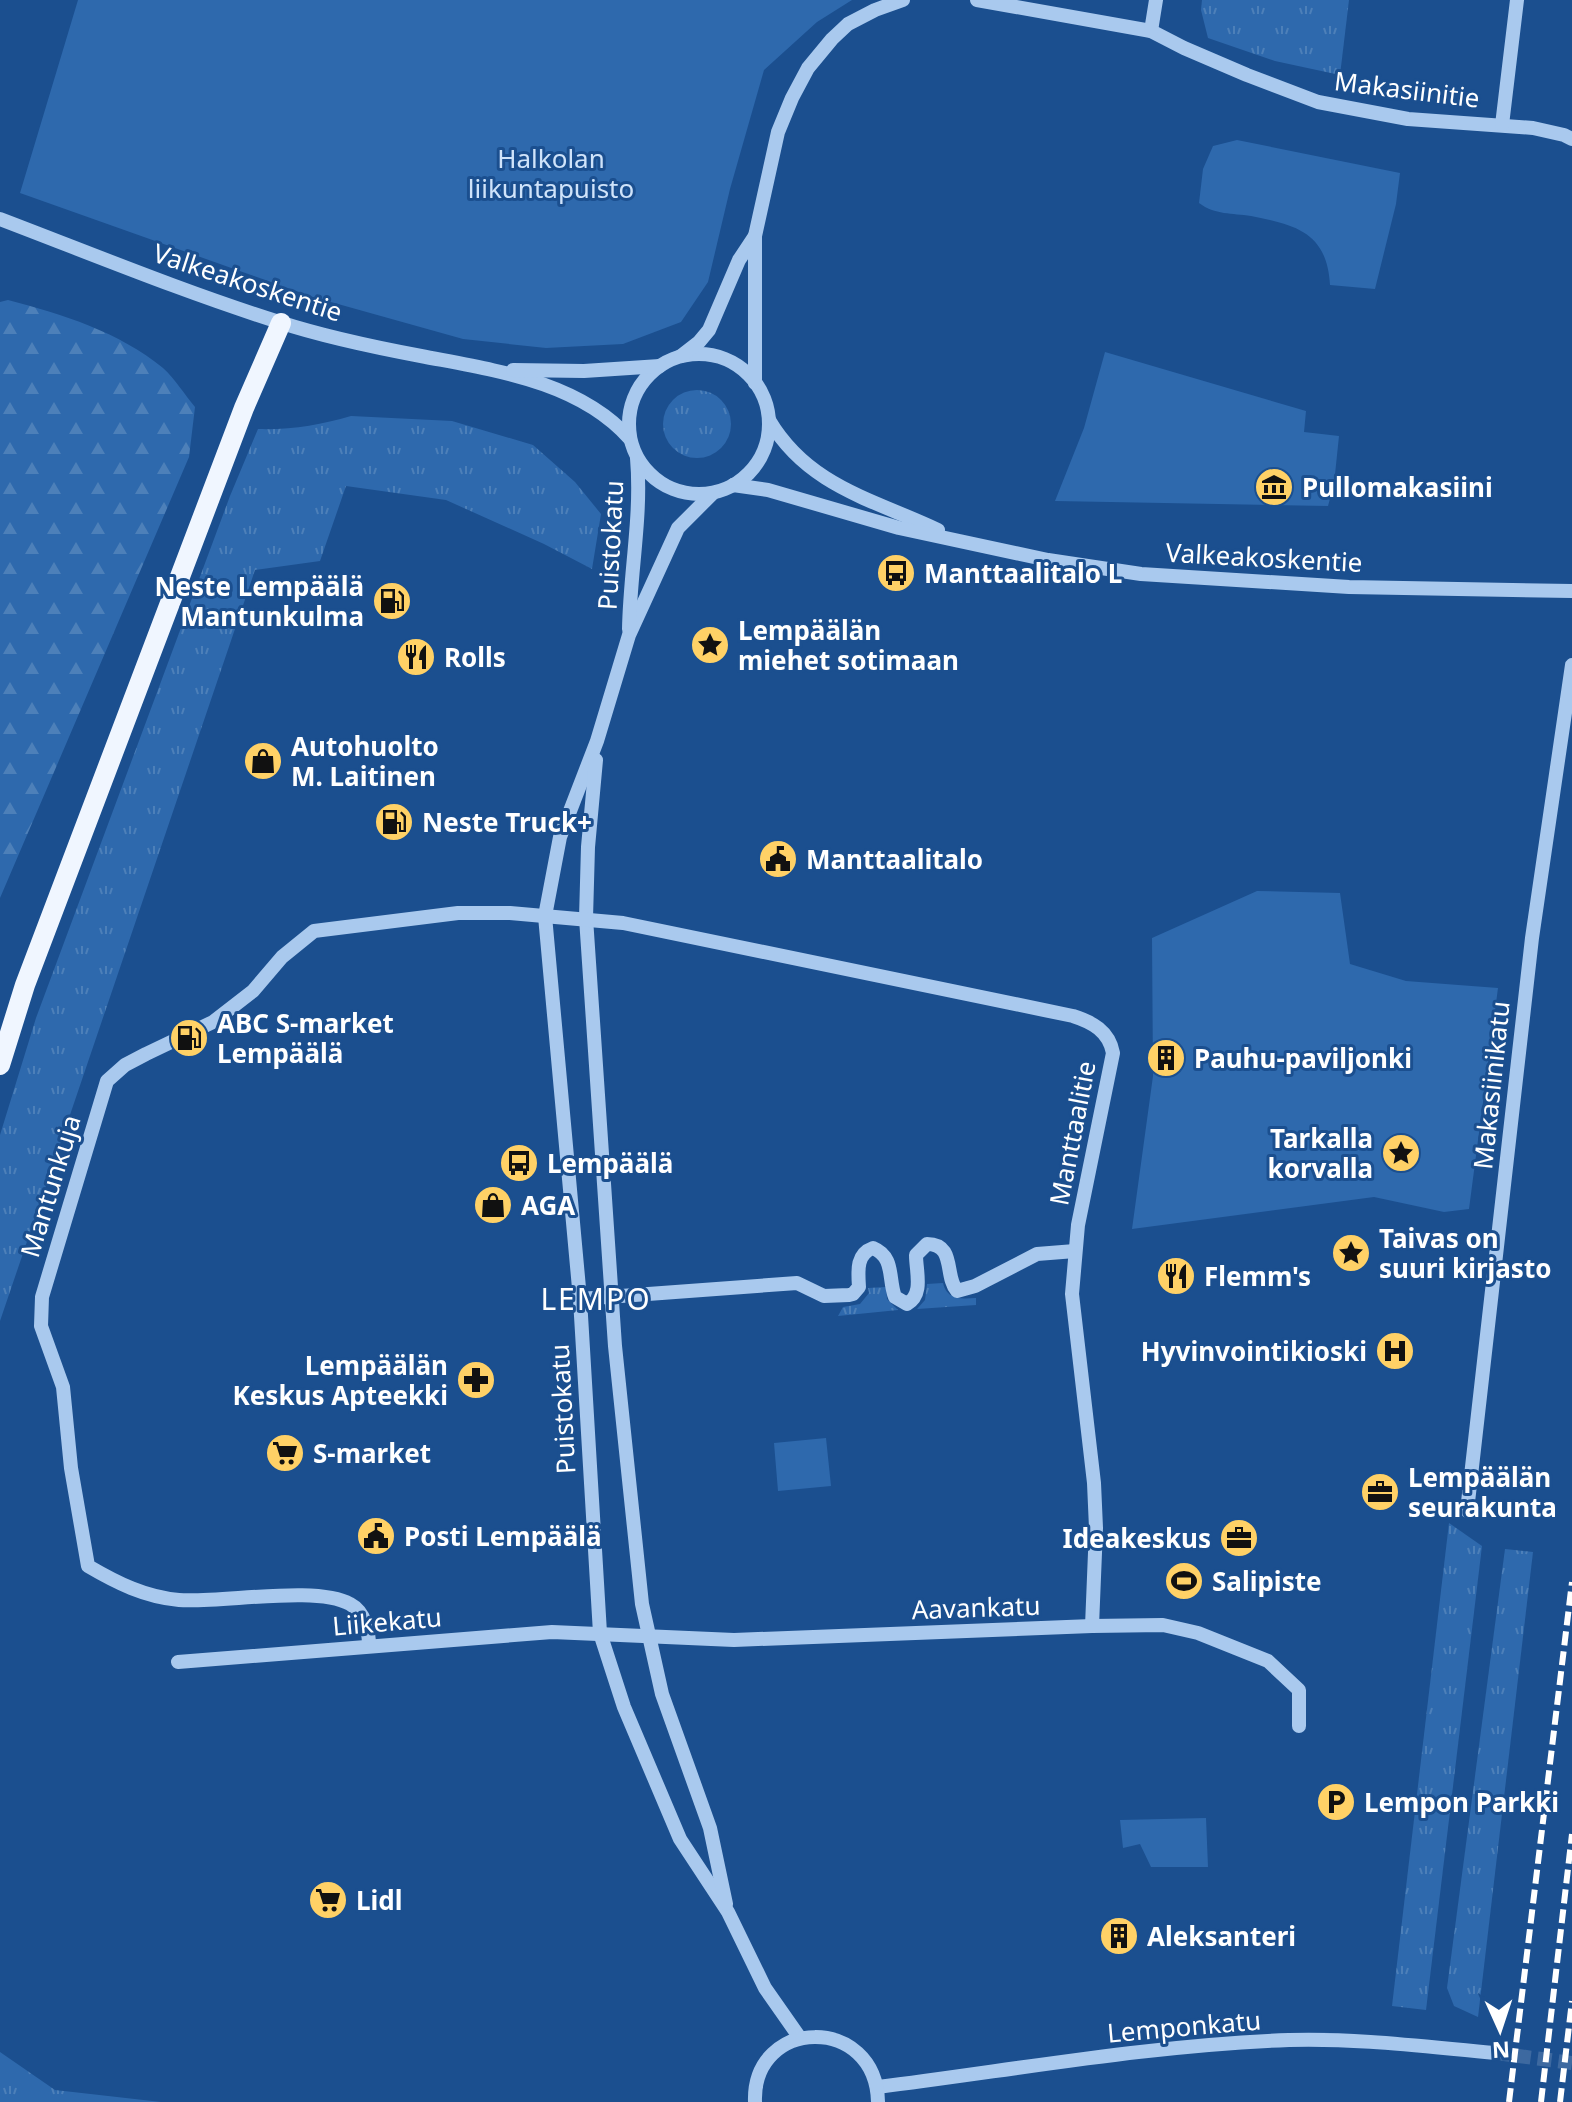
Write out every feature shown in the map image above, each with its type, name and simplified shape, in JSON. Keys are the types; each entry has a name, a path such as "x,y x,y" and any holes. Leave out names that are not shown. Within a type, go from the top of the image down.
{"main road":[{"path":"0,1065 42,941 238,423 281,323"}],"street":[{"path":"755,383 755,236 778,132 808,68 848,24 903,0"},
{"name":"Makasiinitie","path":"977,0 1151,31 1247,75 1318,102 1408,119 1502,125 1572,139"},
{"path":"1151,31 1156,0"},
{"path":"1502,125 1517,0"},
{"name":"Valkeakoskentie","path":"0,219 166,283 281,323 390,350 489,369 582,400 604,414 630,439"},
{"path":"680,357 703,354 724,359 742,369 765,400 769,420 767,439 760,457 749,473 733,485 713,493 698,494 669,487 646,470 637,458 630,439 629,420 633,401 643,381 660,366 680,357 709,330 739,260 755,236"},
{"name":"Valkeakoskentie","path":"489,369 584,371 660,366"},
{"name":"Valkeakoskentie","path":"769,420 778,436 818,475 851,493 956,538"},
{"name":"Puistokatu","path":"629,635 639,504 637,458"},
{"name":"Valkeakoskentie","path":"733,485 768,490 876,523 1048,560 1186,578 1349,587 1572,591"},
{"name":"Puistokatu","path":"713,493 678,528 629,635 597,741 560,837 545,916 580,1299 600,1633 624,1707 680,1839 728,1912 765,1988 800,2038"},
{"name":"Makasiinikatu","path":"1467,1511 1532,938 1572,665"},
{"name":"Puistokatu","path":"597,741 588,847 586,918 626,1461 642,1604 649,1637 662,1694 710,1828 728,1912"},
{"name":"Mantunkuja","path":"369,1646 369,1628 352,1604 320,1595 176,1600 143,1594 114,1582 88,1566 71,1468 63,1387 41,1326 42,1297 107,1081 125,1065 213,1022 253,991 282,957 314,931 458,913 545,916"},
{"name":"Manttaalitie","path":"545,916 623,923 825,963 1088,1021 1105,1034 1113,1053 1075,1251 1072,1309 1094,1483 1096,1528 1092,1626"},
{"path":"580,1299 797,1283 824,1296 853,1294 859,1287 859,1261 864,1252 873,1248 881,1251 888,1261 895,1297 907,1304 915,1299 918,1290 916,1255 927,1244 944,1250 952,1286 957,1291 975,1286 1037,1254 1075,1251"},
{"name":"Aavankatu","path":"600,1633 734,1640 1163,1625 1208,1636 1268,1661 1299,1690 1299,1726"},
{"name":"Liikekatu","path":"178,1662 552,1632 600,1633"},
{"path":"755,2102 760,2073 769,2058 783,2046 800,2038 820,2036 841,2041 858,2052 871,2068 878,2095"},
{"name":"Lemponkatu","path":"878,2095 1208,2045 1292,2040 1496,2053"}],"green space":[{"name":"Halkolan liikuntapuisto","path":"78,0 852,0 817,22 764,70 730,189 708,282 681,322 623,344 546,348 463,339 313,297 20,193"},
{"path":"1202,0 1349,0 1340,75 1275,61 1208,38 1201,10"},
{"path":"1237,140 1400,173 1396,204 1375,289 1330,285 1323,254 1307,234 1295,228 1267,219 1217,212 1199,203 1203,169 1213,146"},
{"path":"8,300 69,318 128,344 163,368 195,407 189,457 0,898 0,302"},
{"path":"1105,352 1306,411 1304,432 1339,436 1334,484 1328,506 1055,501 1084,428"},
{"path":"690,390 704,390 716,395 726,405 731,424 726,443 716,453 704,458 690,458 678,453 668,443 663,431 663,417 668,405 678,395"},
{"path":"351,416 452,421 533,445 575,482 601,514 592,569 446,500 346,486 320,561 255,570 0,1321 0,1135 36,1018 230,496 258,429 305,426"},
{"path":"1257,891 1340,893 1350,964 1406,981 1498,988 1469,1209 1444,1212 1374,1197 1132,1229 1153,1076 1152,938"},
{"path":"943,1283 951,1295 976,1298 976,1305 917,1309 925,1300 927,1284"},
{"path":"886,1287 887,1299 898,1310 838,1316 843,1307 860,1304 869,1293 868,1288"},
{"path":"826,1438 831,1486 778,1491 774,1443"},
{"path":"1449,1523 1482,1546 1426,2010 1392,2006"},
{"path":"1505,1549 1533,1552 1478,2017 1454,2006 1447,1988"},
{"path":"1206,1818 1208,1867 1151,1867 1140,1844 1123,1848 1120,1820"},
{"path":"0,2052 55,2090 161,2102 0,2102"}],"tunnel":[{"path":"1496,2053 1572,2063"}],"railway":[{"path":"1509,2102 1572,1582"},
{"path":"1541,2102 1572,1834"},
{"path":"1560,2102 1572,2001"}],"place":[{"name":"Pullomakasiini","path":"1274,487"},
{"name":"Manttaalitalo L","path":"896,573"},
{"name":"Neste Lempäälä Mantunkulma","path":"392,601"},
{"name":"Lempäälän miehet sotimaan","path":"710,645"},
{"name":"Rolls","path":"416,657"},
{"name":"Autohuolto M. Laitinen","path":"263,761"},
{"name":"Neste Truck+","path":"394,822"},
{"name":"Manttaalitalo","path":"778,859"},
{"name":"ABC S-market Lempäälä","path":"189,1038"},
{"name":"Pauhu-paviljonki","path":"1166,1058"},
{"name":"Tarkalla korvalla","path":"1401,1153"},
{"name":"Lempäälä","path":"519,1163"},
{"name":"AGA","path":"493,1205"},
{"name":"Taivas on suuri kirjasto","path":"1351,1253"},
{"name":"Flemm's","path":"1176,1276"},
{"name":"Hyvinvointikioski","path":"1395,1351"},
{"name":"Lempäälän Keskus Apteekki","path":"476,1380"},
{"name":"S-market","path":"285,1453"},
{"name":"Lempäälän seurakunta","path":"1380,1492"},
{"name":"Posti Lempäälä","path":"376,1536"},
{"name":"Ideakeskus","path":"1239,1538"},
{"name":"Salipiste","path":"1184,1581"},
{"name":"Lempon Parkki","path":"1336,1802"},
{"name":"Lidl","path":"328,1900"},
{"name":"Aleksanteri","path":"1119,1936"}],"district":[{"name":"LEMPO","path":"596,1298"}]}
